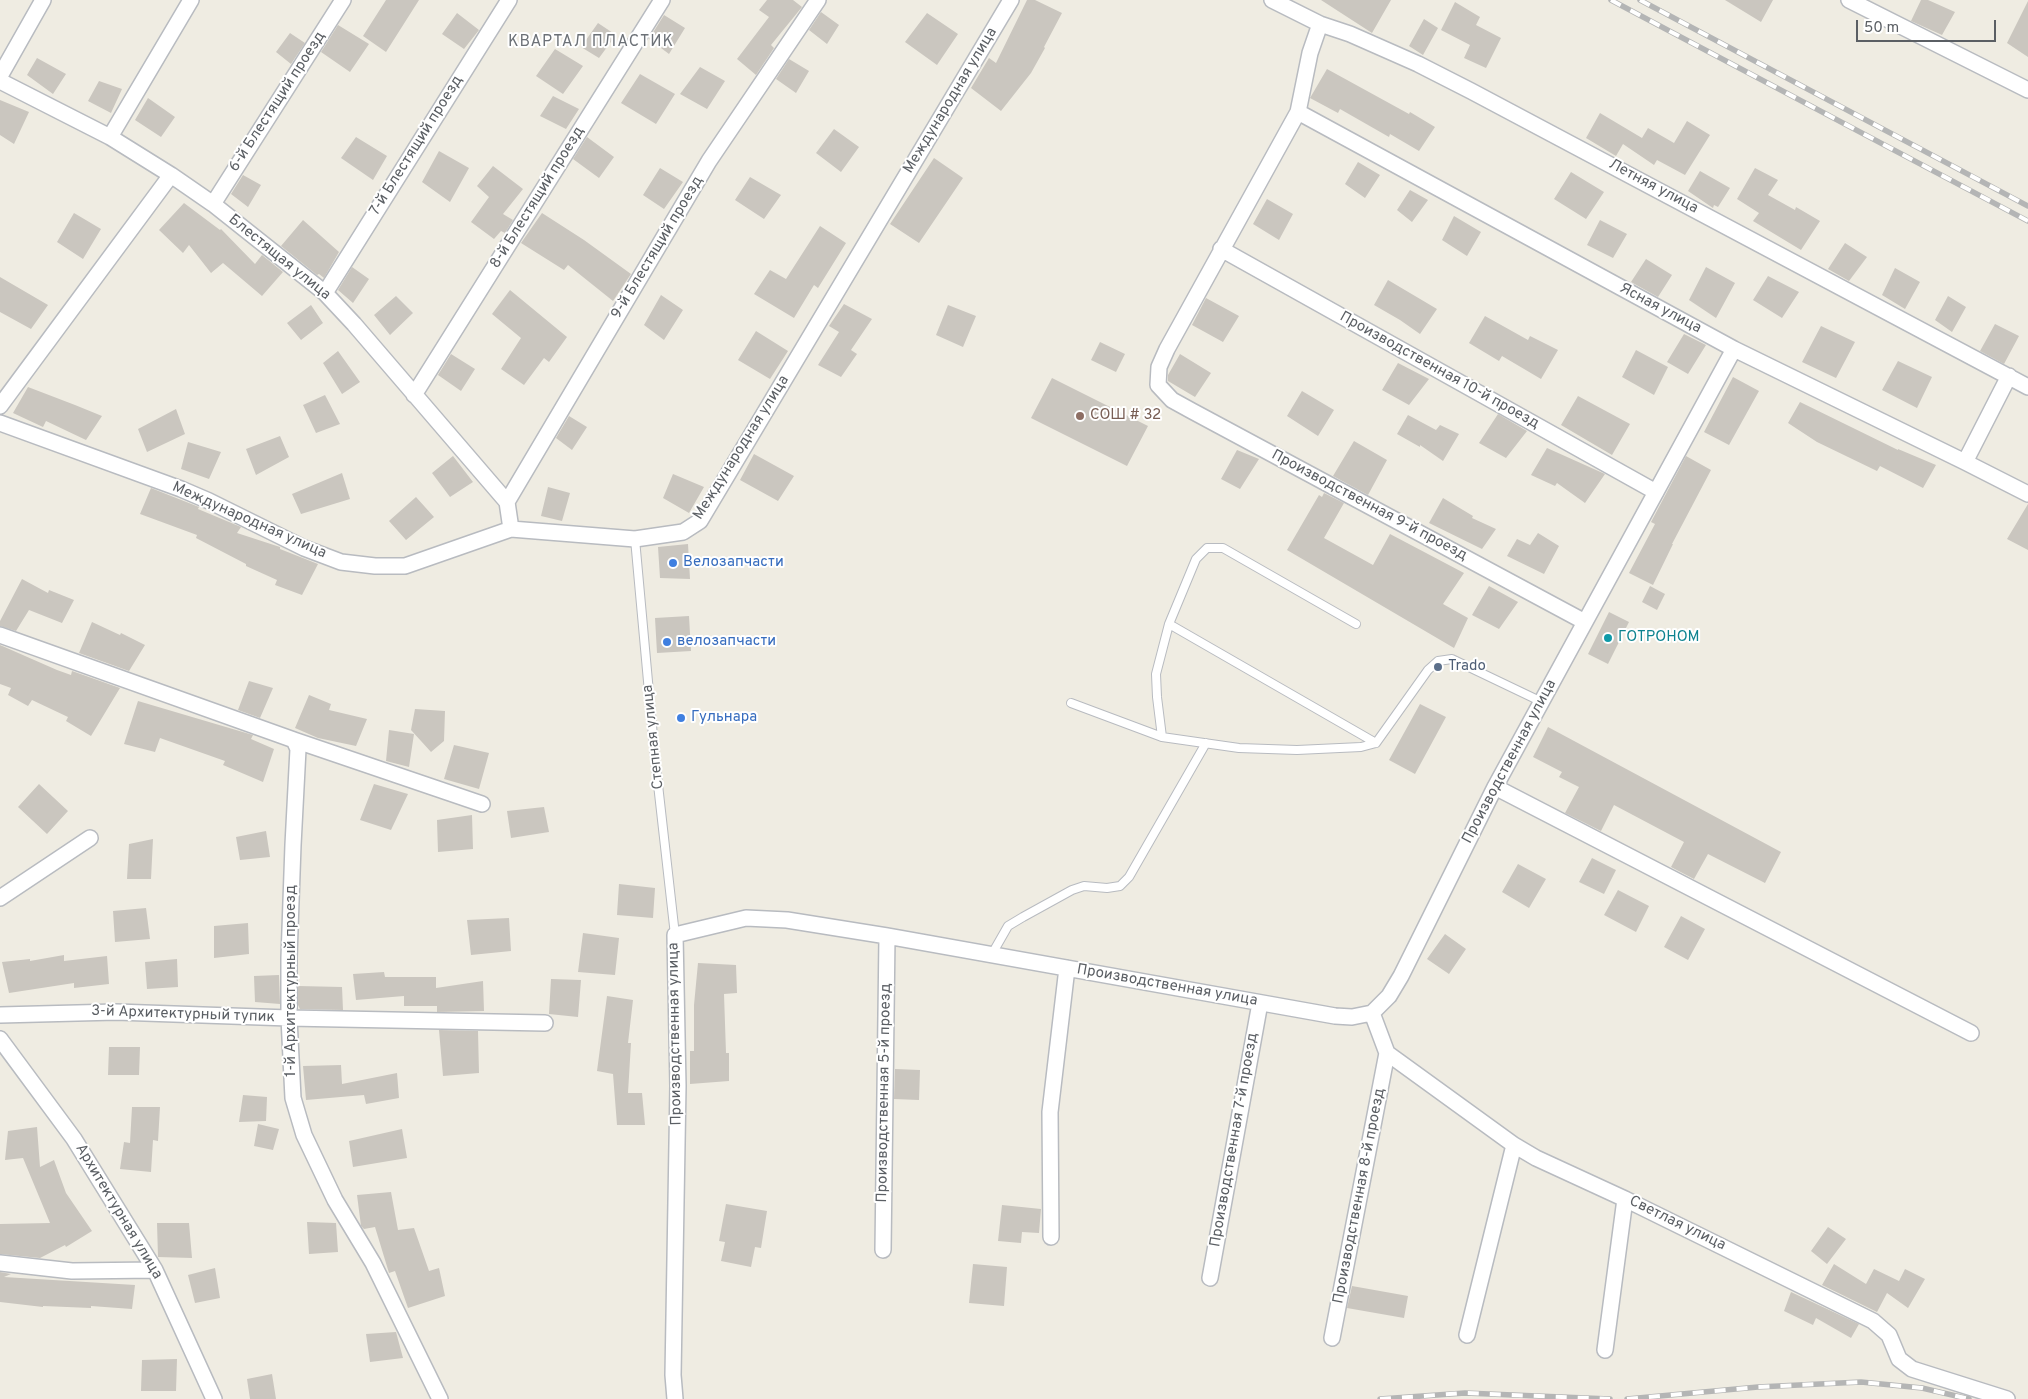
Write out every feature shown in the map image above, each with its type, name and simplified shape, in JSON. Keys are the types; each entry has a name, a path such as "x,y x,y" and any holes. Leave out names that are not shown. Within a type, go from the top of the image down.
{"street":[{"path":"0,76 43,0"},
{"path":"110,137 191,0"},
{"name":"6-й Блестящий проезд","path":"213,204 343,0"},
{"name":"7-й Блестящий проезд","path":"325,293 509,0"},
{"name":"8-й Блестящий проезд","path":"414,395 662,0"},
{"name":"9-й Блестящий проезд","path":"507,502 709,161 818,0"},
{"name":"Международная улица","path":"0,423 180,488 209,500 304,548 341,562 375,566 405,566 511,529 634,539 683,532 700,521 1011,0"},
{"name":"Летняя улица","path":"1272,0 1320,24 1375,45 1472,91 2028,387"},
{"path":"1849,0 2028,90"},
{"path":"1221,249 1298,112 1310,53 1320,24"},
{"name":"Блестящая улица","path":"0,81 110,137 172,175 213,204 325,293 354,324 507,502"},
{"name":"Ясная улица","path":"1298,112 1734,349 2028,494"},
{"path":"0,406 172,175"},
{"name":"Производственная 9-й проезд","path":"1221,249 1159,367 1158,385 1172,400 1585,622"},
{"name":"Производственная 10-й проезд","path":"1221,249 1656,492"},
{"name":"Производственная улица","path":"674,1399 678,1086 675,935 746,918 787,920 992,954 1335,1016 1352,1017 1372,1012 1389,996 1400,976 1495,787 1734,349"},
{"path":"1965,462 2009,376"},
{"path":"507,502 511,529"},
{"path":"0,634 294,740 482,804"},
{"name":"1-й Архитектурный проезд","path":"294,740 298,748 292,845 289,1018 293,1098 304,1135 335,1200 373,1263 440,1399"},
{"path":"1495,787 1970,1033"},
{"path":"0,898 90,838"},
{"name":"Производственная 5-й проезд","path":"883,1250 887,936"},
{"path":"1051,1237 1050,1112 1067,968"},
{"name":"Производственная 7-й проезд","path":"1210,1278 1260,1003"},
{"name":"3-й Архитектурный тупик","path":"0,1014 116,1012 289,1018 545,1023"},
{"path":"1372,1012 1387,1053"},
{"name":"Архитектурная улица","path":"0,1039 74,1139 155,1270 214,1399"},
{"name":"Светлая улица","path":"1387,1053 1514,1145 1536,1158 1626,1199 1873,1321 1889,1335 1899,1359 1912,1369 2007,1399"},
{"name":"Производственная 8-й проезд","path":"1332,1338 1387,1053"},
{"path":"1467,1336 1514,1145"},
{"path":"1605,1350 1626,1199"},
{"path":"0,1264 72,1271 155,1270"}],"lane":[{"name":"Степная улица","path":"634,539 656,768 675,935"},
{"path":"1162,737 1156,674 1169,624 1196,559 1207,548 1224,548 1356,624"},
{"path":"1169,624 1376,743"},
{"path":"1072,704 1162,737 1240,748 1297,750 1361,747 1376,743 1428,670 1438,661 1452,659 1542,702"},
{"path":"992,954 1008,926 1072,890 1084,886 1107,888 1120,886 1129,877 1206,744"}],"building":[{"path":"386,0 419,0 386,52 363,36"},
{"path":"767,0 793,0 802,7 771,45 774,48 756,75 737,59 769,17 759,10"},
{"path":"1027,0 1035,0 1062,13 1031,73 1001,111 971,88 989,58 996,63"},
{"path":"1321,0 1391,0 1372,33"},
{"path":"1725,0 1773,0 1761,22"},
{"path":"1921,0 1928,0 1955,12 1942,35 1911,21"},
{"path":"2028,1 2028,57 2007,43"},
{"path":"1455,2 1480,17 1476,25 1501,38 1486,68 1464,58 1470,45 1441,30"},
{"path":"821,12 839,25 827,44 809,30"},
{"path":"457,13 479,30 464,49 442,34"},
{"path":"927,13 958,34 937,65 905,42"},
{"path":"664,15 685,28 669,54 649,39"},
{"path":"1424,19 1438,28 1423,55 1409,46"},
{"path":"598,23 616,35 599,58 581,47"},
{"path":"338,25 369,44 350,72 321,52"},
{"path":"290,33 305,43 291,64 276,52"},
{"path":"555,49 583,66 563,94 536,76"},
{"path":"37,58 66,74 53,94 27,75"},
{"path":"789,59 809,71 796,93 776,79"},
{"path":"700,67 725,81 707,109 680,94"},
{"path":"1327,69 1435,127 1419,151 1390,134 1389,137 1340,109 1338,113 1310,98"},
{"path":"640,74 675,94 656,124 621,103"},
{"path":"99,81 122,89 111,113 88,101"},
{"path":"553,96 579,109 566,129 540,116"},
{"path":"148,98 175,117 161,137 135,120"},
{"path":"0,100 29,112 14,144 0,135"},
{"path":"1600,113 1642,138 1648,128 1674,143 1687,121 1710,135 1685,175 1657,160 1654,165 1623,144 1616,156 1586,138"},
{"path":"834,129 859,147 841,172 816,153"},
{"path":"356,137 387,156 373,180 341,158"},
{"path":"587,137 614,157 599,178 573,159"},
{"path":"439,151 469,168 450,202 422,182"},
{"path":"934,158 963,178 919,243 890,224"},
{"path":"1358,162 1380,175 1365,198 1345,184"},
{"path":"493,166 523,189 503,214 513,220 505,233 501,231 494,239 471,222 489,197 477,186"},
{"path":"660,168 683,182 664,209 643,195"},
{"path":"1755,168 1778,180 1768,195 1795,210 1796,207 1820,221 1801,250 1753,221 1759,213 1737,199"},
{"path":"1700,171 1730,188 1718,207 1714,205 1713,208 1688,191"},
{"path":"1571,172 1604,192 1586,219 1554,199"},
{"path":"243,175 261,185 248,207 231,194"},
{"path":"750,177 781,195 764,219 735,200"},
{"path":"1410,190 1428,200 1412,222 1397,210"},
{"path":"1267,199 1293,214 1279,240 1253,224"},
{"path":"184,203 221,229 255,264 262,255 283,272 262,296 223,263 211,273 189,245 183,253 159,230"},
{"path":"74,213 101,229 83,259 57,242"},
{"path":"542,213 631,274 613,301 568,265 564,270 521,243"},
{"path":"1454,216 1481,232 1467,256 1442,240"},
{"path":"303,220 339,252 324,278 319,274 317,275 281,246"},
{"path":"1600,220 1627,234 1613,258 1587,245"},
{"path":"820,226 846,243 818,288 814,285 794,318 754,294 770,270 786,279"},
{"path":"1845,243 1867,257 1849,281 1828,269"},
{"path":"1646,259 1672,275 1658,297 1631,282"},
{"path":"352,267 369,279 353,303 338,290"},
{"path":"1706,267 1735,283 1716,318 1689,300"},
{"path":"1895,268 1920,282 1905,309 1882,295"},
{"path":"1768,276 1799,292 1782,318 1753,300"},
{"path":"0,277 48,305 31,329 0,312"},
{"path":"1388,280 1437,309 1420,334 1374,305"},
{"path":"510,290 567,337 549,362 544,358 524,385 501,369 521,338 492,314"},
{"path":"661,295 683,310 664,340 644,325"},
{"path":"396,296 413,313 390,335 374,315"},
{"path":"1948,296 1966,307 1952,332 1935,320"},
{"path":"1206,298 1239,316 1223,342 1192,325"},
{"path":"844,304 872,319 851,350 857,354 841,377 818,365 839,332 829,326"},
{"path":"311,305 323,323 301,340 287,323"},
{"path":"948,305 976,316 963,347 936,335"},
{"path":"1485,316 1528,340 1530,336 1558,350 1541,379 1502,356 1499,361 1469,343"},
{"path":"1995,324 2019,336 2004,364 1980,351"},
{"path":"1821,326 1855,342 1836,378 1802,362"},
{"path":"756,331 788,351 770,379 738,360"},
{"path":"1684,334 1706,345 1688,374 1667,362"},
{"path":"1100,342 1125,354 1116,372 1091,360"},
{"path":"1636,350 1668,367 1654,395 1622,377"},
{"path":"338,351 360,382 342,394 323,363"},
{"path":"451,354 475,369 461,391 438,375"},
{"path":"1180,354 1211,373 1195,397 1168,381 1168,375"},
{"path":"1898,361 1932,377 1917,408 1882,390"},
{"path":"1398,363 1429,379 1409,405 1382,390"},
{"path":"1733,377 1759,391 1729,445 1704,432"},
{"path":"1052,378 1148,426 1127,466 1031,418"},
{"path":"28,387 102,416 86,440 46,421 43,427 13,413"},
{"path":"1302,391 1334,410 1318,436 1287,416"},
{"path":"325,395 340,424 316,433 303,405"},
{"path":"1578,396 1630,424 1612,455 1561,425"},
{"path":"1800,402 1898,450 1936,465 1923,488 1880,466 1877,471 1817,442 1788,423"},
{"path":"176,409 185,434 147,452 138,429"},
{"path":"1498,414 1527,431 1506,458 1479,443"},
{"path":"1408,415 1436,430 1440,425 1459,434 1443,461 1420,445 1420,447 1397,434"},
{"path":"569,416 587,427 572,450 556,438"},
{"path":"280,436 289,457 256,475 246,449"},
{"path":"1354,441 1387,460 1368,495 1333,476"},
{"path":"188,442 221,452 209,479 181,469"},
{"path":"1547,448 1605,474 1585,503 1557,483 1555,486 1531,475"},
{"path":"1237,450 1259,459 1240,489 1221,479"},
{"path":"754,454 794,476 778,501 740,480"},
{"path":"453,456 473,482 450,497 432,473"},
{"path":"1686,456 1711,470 1653,585 1629,573 1655,524 1651,522"},
{"path":"342,473 350,499 301,514 292,494"},
{"path":"673,474 704,487 689,513 663,498"},
{"path":"548,487 570,493 562,521 541,516"},
{"path":"151,488 199,507 198,509 241,527 237,533 280,547 280,549 318,564 302,595 275,585 277,580 246,566 246,564 196,538 197,535 140,514"},
{"path":"1324,493 1344,503 1324,538 1373,565 1390,534 1464,573 1443,604 1468,618 1454,648 1287,550 1319,495 1322,497"},
{"path":"416,497 434,517 406,540 389,521"},
{"path":"1443,498 1473,516 1472,518 1496,529 1482,549 1429,523"},
{"path":"2028,504 2028,550 2007,539"},
{"path":"1538,533 1559,546 1544,574 1507,556 1517,539 1530,545"},
{"path":"688,544 690,579 660,578 658,547"},
{"path":"22,579 48,593 49,590 74,600 62,623 29,610 16,631 0,626 0,621"},
{"path":"1489,586 1518,602 1499,629 1472,615"},
{"path":"1650,586 1665,594 1657,610 1642,602"},
{"name":"ГОТРОНОМ","path":"1609,612 1629,622 1608,664 1588,654"},
{"path":"689,616 691,651 657,653 655,618"},
{"path":"92,622 145,645 129,671 79,653"},
{"path":"0,645 57,670 71,675 72,671 120,688 91,736 66,721 68,717 32,700 28,706 8,695 11,688 0,684"},
{"path":"249,681 273,688 260,718 238,710"},
{"path":"309,695 331,704 329,710 367,719 356,746 318,738 295,728"},
{"path":"138,701 253,735 251,739 274,749 263,782 223,765 225,761 160,738 155,752 124,744"},
{"path":"1420,704 1446,717 1415,774 1389,760"},
{"path":"415,709 445,711 444,741 431,752 411,730"},
{"path":"1548,727 1781,852 1765,883 1708,854 1694,879 1671,867 1684,842 1614,805 1601,831 1565,813 1579,787 1559,777 1562,772 1533,757"},
{"path":"389,730 414,734 409,767 386,761"},
{"path":"454,745 489,753 479,789 444,779"},
{"path":"39,784 68,811 47,834 18,807"},
{"path":"374,784 408,794 391,830 360,820"},
{"path":"544,807 549,832 511,838 507,811"},
{"path":"472,815 473,849 438,852 437,820"},
{"path":"266,831 270,857 240,860 236,837"},
{"path":"153,839 151,879 127,879 129,844"},
{"path":"1592,858 1616,870 1604,894 1579,882"},
{"path":"1518,864 1546,879 1529,908 1502,892"},
{"path":"619,884 655,888 653,918 617,915"},
{"path":"1618,890 1649,906 1636,932 1604,915"},
{"path":"146,908 150,939 115,942 113,911"},
{"path":"1681,916 1705,929 1688,960 1664,947"},
{"path":"509,918 511,951 471,955 467,920"},
{"path":"248,923 249,954 214,958 214,926"},
{"path":"583,933 619,938 615,975 578,972"},
{"path":"1445,934 1466,949 1449,974 1427,959"},
{"path":"64,955 64,961 107,956 109,984 74,988 74,983 9,993 2,962 30,959 30,961"},
{"path":"177,959 178,987 147,989 145,962"},
{"path":"698,963 736,965 737,993 724,994 726,1053 729,1053 729,1081 690,1084 690,1051 694,1051 694,1005"},
{"path":"384,972 385,977 436,977 436,988 483,981 484,1011 437,1012 437,1006 404,1006 404,996 356,1000 353,974"},
{"path":"279,975 280,1004 255,1002 254,976"},
{"path":"551,979 581,980 578,1017 549,1014"},
{"path":"298,986 342,987 343,1010 300,1009 298,1005"},
{"path":"607,996 633,1000 628,1043 631,1043 628,1093 642,1093 645,1125 617,1125 613,1074 597,1071"},
{"path":"439,1030 478,1031 479,1073 443,1076"},
{"path":"109,1047 140,1047 139,1075 108,1075"},
{"path":"341,1065 342,1084 397,1073 399,1098 366,1104 364,1095 306,1100 303,1066"},
{"path":"895,1069 920,1070 919,1100 894,1099"},
{"path":"243,1095 267,1097 266,1121 239,1122"},
{"path":"132,1107 160,1107 158,1141 153,1140 151,1172 120,1169 124,1142 130,1143"},
{"path":"258,1124 279,1129 273,1150 254,1146"},
{"path":"37,1127 40,1167 54,1160 66,1193 92,1231 66,1247 65,1245 40,1258 0,1254 0,1224 50,1223 23,1158 5,1160 8,1131"},
{"path":"402,1129 407,1158 353,1167 349,1141"},
{"path":"391,1192 398,1230 414,1228 429,1271 439,1268 445,1296 408,1308 395,1271 389,1273 375,1227 364,1229 361,1226 357,1195"},
{"path":"726,1204 767,1211 761,1248 755,1247 751,1267 721,1261 725,1242 719,1241"},
{"path":"1002,1205 1041,1209 1039,1233 1022,1232 1021,1243 998,1241"},
{"path":"307,1222 336,1223 338,1252 309,1254"},
{"path":"157,1223 189,1223 192,1258 158,1257"},
{"path":"1828,1227 1846,1239 1827,1264 1811,1251"},
{"path":"973,1264 1007,1267 1004,1306 969,1303"},
{"path":"1834,1264 1866,1284 1874,1269 1899,1281 1905,1269 1925,1279 1908,1308 1887,1293 1877,1312 1822,1285"},
{"path":"215,1268 220,1298 195,1303 188,1275"},
{"path":"0,1272 11,1274 4,1277 135,1285 132,1309 91,1306 91,1308 43,1307 0,1302"},
{"path":"1352,1286 1408,1296 1404,1318 1347,1308"},
{"path":"1791,1292 1859,1324 1851,1338 1816,1318 1813,1325 1784,1311"},
{"path":"396,1332 403,1358 370,1362 366,1334"},
{"path":"177,1359 176,1391 141,1391 142,1360"},
{"path":"272,1374 276,1399 250,1399 247,1379"}],"railway":[{"path":"1611,0 2028,221"},
{"path":"1640,0 2028,206"},
{"path":"1627,1399 1758,1387 1861,1382 1922,1388 1969,1399"},
{"path":"1380,1399 1465,1393 1610,1399"}],"place":[{"name":"СОШ # 32","path":"1080,416"},
{"name":"Велозапчасти","path":"673,563"},
{"name":"ГОТРОНОМ","path":"1608,638"},
{"name":"велозапчасти","path":"667,642"},
{"name":"Trado","path":"1438,667"},
{"name":"Гульнара","path":"681,718"}],"district":[{"name":"КВАРТАЛ ПЛАСТИК","path":"591,43"}]}
